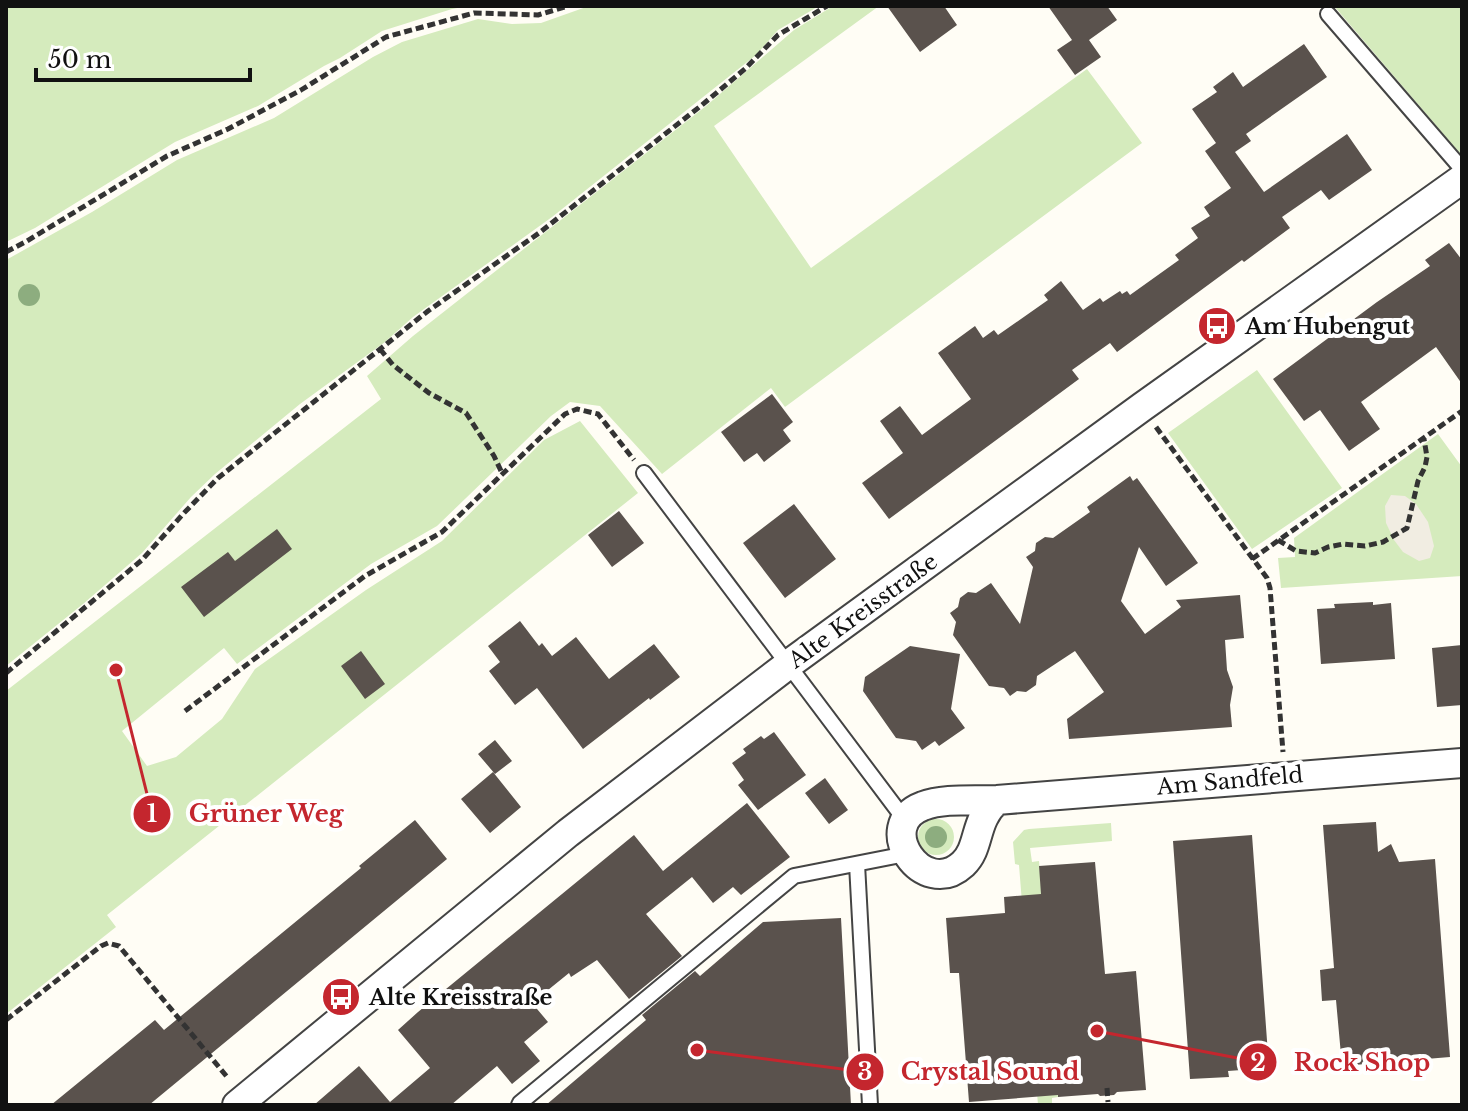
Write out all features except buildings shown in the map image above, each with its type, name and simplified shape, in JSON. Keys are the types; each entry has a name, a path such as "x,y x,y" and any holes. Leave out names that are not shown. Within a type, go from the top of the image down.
{"street":[{"name":"Alte Kreisstraße","path":"243,1103 568,833 789,664 1462,179"},
{"name":"Am Sandfeld","path":"905,820 913,811 928,804 1462,763"},
{"path":"905,820 903,845 911,861 928,872 952,871 971,854 983,817 997,800"}],"lane":[{"path":"1328,14 1462,169"},
{"path":"644,473 905,820"},
{"path":"519,1105 794,876 906,854"},
{"path":"857,864 870,1105"}],"path":[{"path":"6,252 167,156 228,129 335,71 386,37 474,13 538,15 568,6"},
{"path":"6,673 142,560 218,478 428,311 539,233 702,105 746,68 778,35 827,6"},
{"path":"380,349 393,365 429,393 466,413 502,473"},
{"path":"1142,407 1267,578 1286,777"},
{"path":"185,711 365,576 442,532 565,414 577,409 598,414 644,473"},
{"path":"1252,559 1462,411"},
{"path":"1278,540 1296,551 1315,553 1343,544 1365,546 1383,542 1407,528 1427,457 1424,439"},
{"path":"6,1020 101,946 113,943 119,946 243,1103"},
{"path":"1107,1088 1108,1102"}],"green space":[{"path":"6,6 468,6 382,31 258,106 175,142 35,228 6,242"},
{"path":"589,6 819,6 778,30 756,55 552,217 413,317 385,342 300,404 215,474 142,553 6,666 6,260 177,160 274,118 402,42 478,19 512,24 541,23"},
{"path":"833,6 879,6 714,126 811,268 1087,69 1142,143 785,407 771,388 662,474 600,406 570,402 551,416 437,526 371,564 237,664 224,648 122,731 147,766 176,757 222,719 255,669 366,590 442,541 544,440 580,421 638,493 107,915 116,927 6,1014 6,691 381,399 367,376 413,336 706,106 794,30"},
{"path":"1334,6 1462,6 1462,156"},
{"path":"1257,370 1342,488 1252,549 1168,433"},
{"path":"1438,434 1462,467 1462,576 1281,588 1278,558 1295,557 1294,538"},
{"path":"936,819 949,824 954,837 949,850 936,855 923,850 918,837 923,824"},
{"path":"1111,823 1112,841 1030,848 1032,862 1039,861 1058,1097 1052,1098 1052,1105 1038,1105 1019,865 1015,864 1013,842 1029,829"}],"shaded area":[{"path":"1391,495 1405,496 1416,504 1428,522 1434,546 1430,558 1419,561 1403,552 1394,540 1386,523 1385,506"}],"place":[{"name":"Am Hubengut","path":"1217,326"},
{"name":"Grüner Weg","path":"116,670"},
{"name":"Alte Kreisstraße","path":"341,997"},
{"name":"Rock Shop","path":"1097,1031"},
{"name":"Crystal Sound","path":"697,1050"}]}
